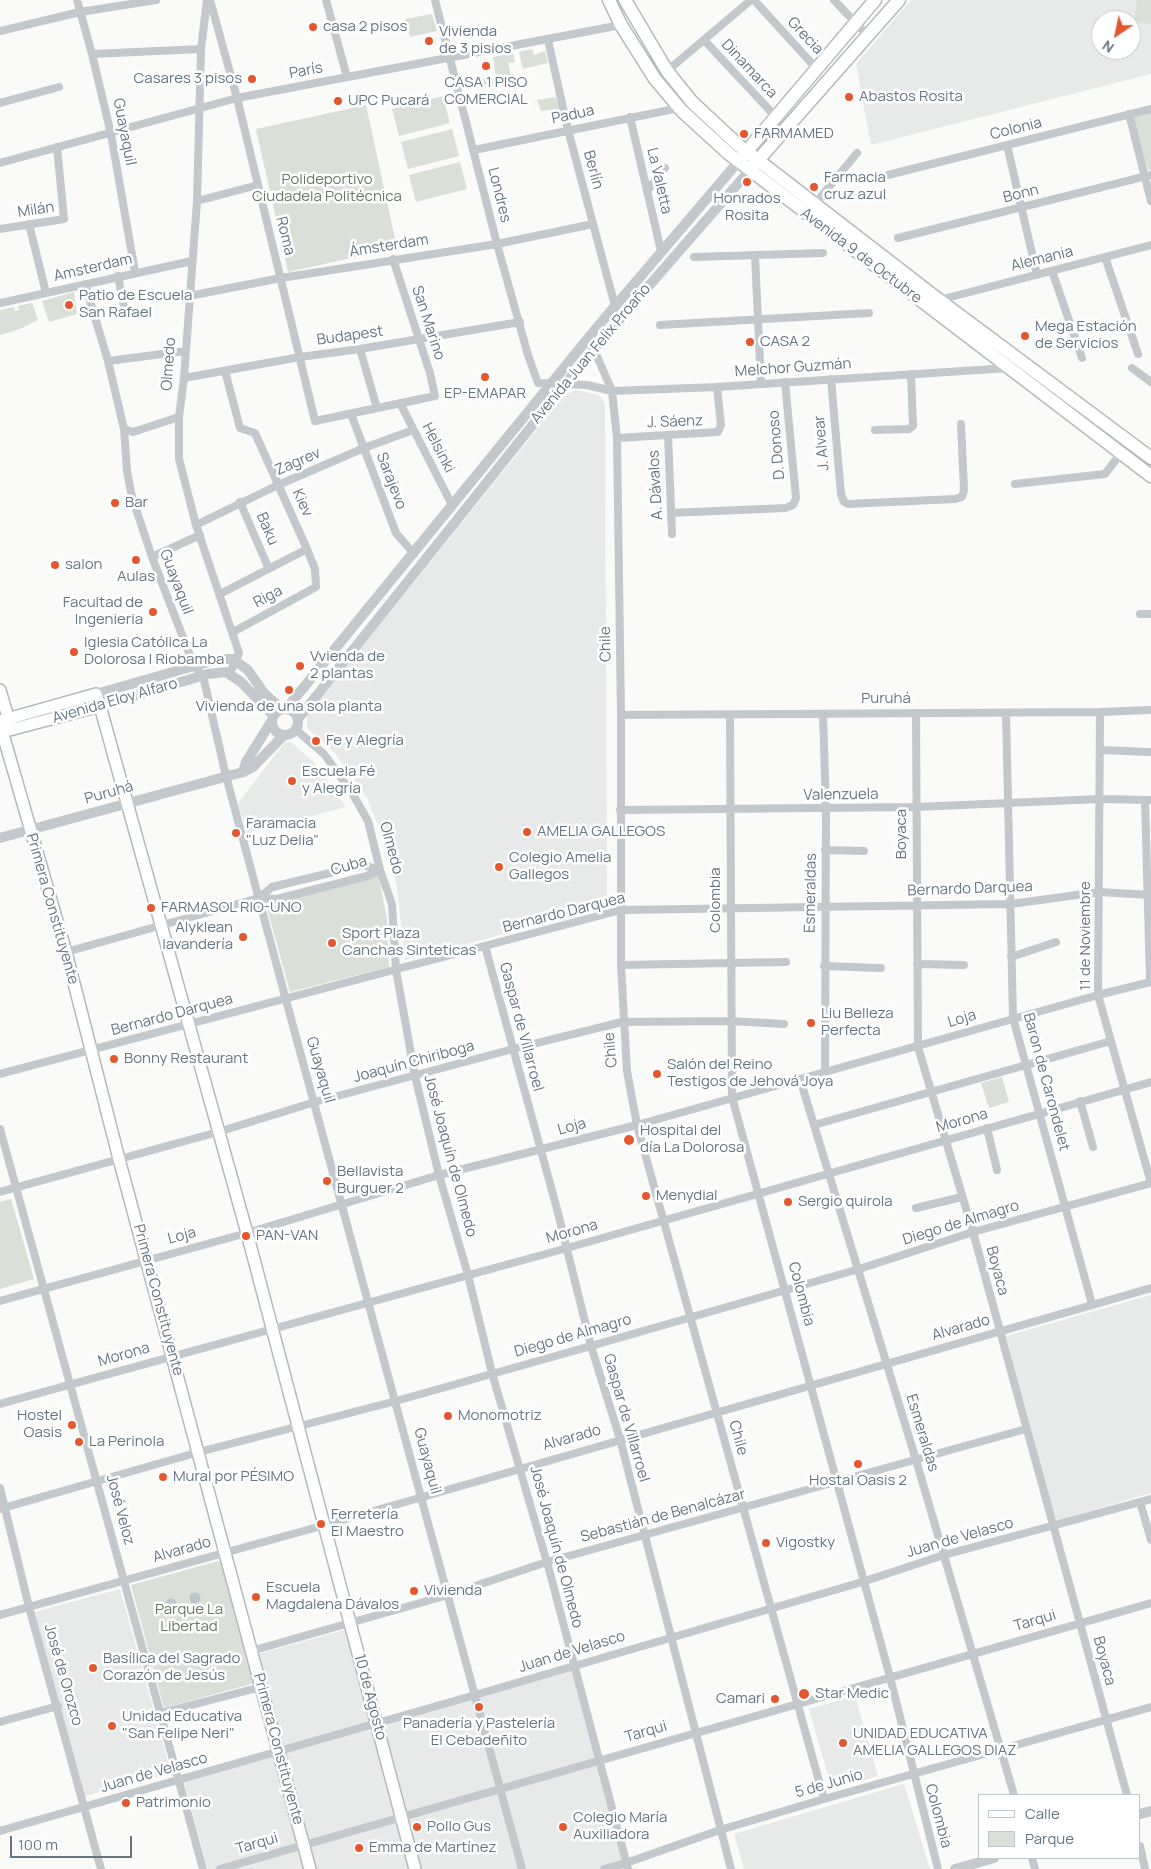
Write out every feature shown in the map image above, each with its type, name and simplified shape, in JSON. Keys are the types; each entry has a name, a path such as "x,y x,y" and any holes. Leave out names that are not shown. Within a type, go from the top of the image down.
{"main road":[{"name":"Avenida 9 de Octubre","path":"610,0 621,25 655,79 679,108 738,162 753,166 815,204 939,300 1151,458"},
{"name":"Avenida 9 de Octubre","path":"625,0 667,71 692,102 746,151 753,166 1009,368 1151,476"},
{"name":"Avenida Juan Felix Proaño","path":"738,162 875,0"},
{"name":"Avenida Juan Felix Proaño","path":"753,166 899,0"},
{"name":"Primera Constituyente","path":"0,690 4,726 30,831 66,952 119,1159 148,1260 310,1869"},
{"name":"10 de Agosto","path":"96,694 162,924 187,1025 247,1233 297,1426 378,1723 415,1869"},
{"name":"Avenida Eloy Alfaro","path":"4,726 96,694"},
{"name":"Avenida Eloy Alfaro","path":"4,726 100,706"}],"street":[{"name":"Guayaquil","path":"77,0 111,134 135,272"},
{"path":"0,31 80,12 156,0"},
{"name":"Olmedo","path":"209,0 201,50 201,108 197,201 184,378 179,417 179,460 196,525 239,653 235,660"},
{"name":"Roma","path":"209,0 237,98 314,421 351,414"},
{"path":"326,0 347,77"},
{"name":"Londres","path":"435,0 497,244 528,355 538,383 551,386"},
{"path":"667,71 752,0"},
{"name":"Grecia","path":"752,0 816,68"},
{"path":"834,0 867,35"},
{"name":"París","path":"0,163 237,98 621,25"},
{"name":"Berlín","path":"548,40 568,130 615,306"},
{"name":"Dinamarca","path":"704,40 775,116"},
{"path":"92,54 201,50"},
{"path":"0,103 58,87"},
{"name":"Padua","path":"474,150 679,108"},
{"name":"Colonia","path":"888,175 1151,109"},
{"path":"1129,114 1148,176 1151,200"},
{"name":"La Valetta","path":"630,117 661,250"},
{"path":"1007,145 1037,275"},
{"name":"Milán","path":"0,229 65,218 57,147"},
{"path":"815,204 857,152"},
{"name":"Avenida Juan Felix Proaño","path":"243,772 246,762 278,714 414,554 661,250 738,162"},
{"name":"Avenida Juan Felix Proaño","path":"296,724 594,349 753,166"},
{"path":"647,191 665,168"},
{"name":"Bonn","path":"898,238 1148,176"},
{"path":"197,201 258,185"},
{"path":"29,224 46,292"},
{"name":"Ámsterdam","path":"189,296 393,259 497,244 593,224"},
{"name":"Alemania","path":"939,300 1151,245"},
{"path":"694,257 823,253"},
{"path":"755,256 761,384"},
{"path":"1105,257 1138,354"},
{"name":"San Marino","path":"393,259 435,396 400,403"},
{"name":"Amsterdam","path":"0,303 192,261"},
{"path":"1052,271 1082,358"},
{"path":"118,276 124,307"},
{"name":"Guayaquil","path":"85,284 108,361 124,429 127,471 132,497 152,557 194,666 203,676 226,776 522,1869"},
{"path":"660,325 869,313"},
{"name":"Budapest","path":"184,378 300,357 360,349 520,322"},
{"name":"Chile","path":"589,338 612,391 617,438 621,715 620,965 622,1022 627,1071 637,1124 824,1799"},
{"path":"360,349 377,408"},
{"path":"108,361 185,351"},
{"name":"Melchor Guzmán","path":"551,386 566,384 612,391 718,387 1009,368 1021,361"},
{"path":"1132,368 1151,382"},
{"name":"Kiev","path":"225,371 240,428 255,433 307,548 315,569 316,587"},
{"path":"875,430 909,429 913,426 910,374"},
{"name":"J. Alvear","path":"831,380 841,494 844,502 946,500 962,497 964,490 961,424"},
{"name":"D. Donoso","path":"671,513 785,508 793,505 796,498 786,382"},
{"name":"J. Sáenz","path":"617,438 718,432 721,425 718,387"},
{"path":"351,414 400,403"},
{"name":"Helsinki","path":"400,403 452,505"},
{"name":"Sarajevo","path":"351,414 396,533 414,554"},
{"path":"124,429 133,432 179,417"},
{"name":"Zagrev","path":"196,525 278,485 364,448 413,430"},
{"name":"A. Dávalos","path":"668,435 672,534"},
{"path":"1015,484 1105,474 1121,453"},
{"name":"Baku","path":"240,502 268,567"},
{"path":"152,557 200,535"},
{"path":"220,594 307,548"},
{"name":"Riga","path":"233,632 316,587"},
{"path":"1140,614 1151,614"},
{"name":"Avenida Eloy Alfaro","path":"96,694 220,659 235,660"},
{"path":"226,776 243,772 253,767 296,724 294,712 278,714 230,673 235,660 248,670 278,714 275,731 284,735"},
{"name":"Avenida Eloy Alfaro","path":"100,706 203,676 219,672 230,673"},
{"name":"Puruhá","path":"621,715 1006,713 1151,710"},
{"name":"11 de Noviembre","path":"1100,712 1098,994 1151,1183"},
{"name":"Boyaca","path":"916,713 918,1047 973,1232 1127,1794"},
{"name":"Baron de Carondelet","path":"1006,713 1013,1018 1092,1304"},
{"name":"Esmeraldas","path":"823,714 826,808 824,908 825,1072"},
{"name":"Colombia","path":"730,715 730,1022 732,1097 786,1289 862,1582 890,1677 938,1869"},
{"name":"Olmedo","path":"296,724 324,754 352,793 368,821 380,870 392,904 396,970"},
{"path":"1100,750 1151,752"},
{"name":"Puruhá","path":"0,838 226,776"},
{"name":"Valenzuela","path":"620,810 916,808 1100,798 1148,800"},
{"path":"1148,800 1151,982"},
{"path":"825,850 864,851"},
{"name":"Cuba","path":"259,898 272,888 363,865 380,870"},
{"name":"Cuba","path":"66,952 259,898 277,899 367,876 380,870"},
{"name":"Bernardo Darquea","path":"0,1074 621,910 1011,904 1099,892 1149,894"},
{"path":"1011,956 1056,942"},
{"name":"Gaspar de Villarroel","path":"485,946 567,1248 591,1346 620,1439 731,1869"},
{"path":"620,965 786,962"},
{"path":"917,964 964,965"},
{"path":"824,966 881,968"},
{"name":"José Joaquín de Olmedo","path":"396,970 415,1076 438,1175 468,1275 492,1373 547,1562 627,1866"},
{"name":"Loja","path":"0,1301 247,1233 438,1175 637,1124 918,1047 1098,994 1151,982"},
{"name":"Joaquín Chiriboga","path":"0,1192 218,1132 315,1102 512,1049 622,1022 784,1024"},
{"path":"814,1125 1111,1041"},
{"name":"Esmeraldas","path":"800,1079 859,1269 1014,1794"},
{"name":"Morona","path":"0,1404 567,1248 1151,1082"},
{"path":"1080,1102 1093,1147"},
{"path":"987,1128 997,1170"},
{"name":"José Veloz","path":"0,1129 203,1869"},
{"name":"Diego de Almagro","path":"2,1508 199,1452 396,1401 591,1346 859,1269 973,1232 1151,1183"},
{"path":"916,1208 962,1197"},
{"name":"Alvarado","path":"0,1615 325,1525 422,1495 1151,1288"},
{"name":"Sebastián de Benalcázar","path":"251,1651 448,1596 547,1562 1026,1429"},
{"name":"José de Orozco","path":"0,1488 2,1508 58,1706 101,1869"},
{"name":"Juan de Velasco","path":"0,1831 279,1752 862,1582 944,1555 1151,1499"},
{"path":"1140,1502 1151,1540"},
{"name":"Tarqui","path":"220,1869 1079,1622 1151,1603"},
{"path":"161,1713 261,1687"},
{"path":"0,1722 58,1706"},
{"name":"5 de Junio","path":"604,1869 627,1866 720,1830 824,1799 1151,1707"},
{"path":"1141,1851 1145,1869"},
{"path":"955,1869 990,1859"}],"shaded area":[{"path":"911,0 1151,0 1151,74 871,145 856,64"},
{"path":"575,390 599,395 605,403 607,907 405,960 397,886 387,847 367,798 334,752 307,728 307,715 563,397"},
{"name":"Escuela Fé y Alegría","path":"290,741 314,762 346,807 247,833 238,803 285,742"},
{"path":"1151,1295 1151,1493 1056,1521 1006,1336"},
{"name":"Unidad Educativa \"San Felipe Neri\"","path":"120,1589 171,1773 85,1796 34,1612"},
{"path":"195,1592 201,1598 195,1604 189,1598"},
{"path":"171,1598 177,1604 171,1610 165,1604"},
{"path":"348,1629 374,1721 281,1747 255,1655"},
{"path":"574,1670 624,1869 208,1869 184,1782"},
{"name":"UNIDAD EDUCATIVA AMELIA GALLEGOS DIAZ","path":"855,1696 878,1776 832,1789 809,1709"},
{"path":"904,1784 930,1869 744,1869 734,1834"}],"green space":[{"path":"1137,0 1151,0 1151,24 1141,22 1141,10 1136,10"},
{"path":"432,14 437,31 410,37 405,19"},
{"path":"532,49 534,55 545,51 548,63 523,69 519,52"},
{"path":"513,53 515,62 508,63 511,77 509,77 510,84 484,85 483,79 496,77 493,57"},
{"path":"443,96 450,123 399,136 392,109"},
{"path":"556,97 560,109 541,111 537,100"},
{"name":"Polideportivo Ciudadela Politécnica","path":"366,105 397,248 288,272 256,129"},
{"path":"1151,110 1151,170 1148,170 1129,114"},
{"path":"452,129 459,156 408,169 401,142"},
{"path":"460,162 467,189 416,202 409,175"},
{"path":"74,292 77,314 49,322 42,301"},
{"path":"32,303 38,320 20,329 0,335 0,310 14,307 15,311 19,310 18,306"},
{"name":"Sport Plaza Canchas Sinteticas","path":"378,873 387,919 389,967 290,992 265,901"},
{"path":"1002,1077 1009,1102 989,1108 981,1083"},
{"path":"11,1199 34,1279 0,1289 0,1202"},
{"name":"Parque La Libertad","path":"222,1560 255,1683 164,1708 131,1585"}],"place":[{"name":"casa 2 pisos","path":"313,27"},
{"name":"Vivienda de 3 pisios","path":"429,41"},
{"name":"CASA 1 PISO COMERCIAL","path":"486,66"},
{"name":"Casares 3 pisos","path":"252,79"},
{"name":"Abastos Rosita","path":"849,97"},
{"name":"UPC Pucará","path":"338,101"},
{"name":"FARMAMED","path":"744,134"},
{"name":"Honrados Rosita","path":"747,182"},
{"name":"Farmacia cruz azul","path":"814,187"},
{"name":"Patio de Escuela San Rafael","path":"69,305"},
{"name":"Mega Estación de Servicios","path":"1025,336"},
{"name":"CASA 2","path":"750,342"},
{"name":"EP-EMAPAR","path":"485,377"},
{"name":"Bar","path":"115,503"},
{"name":"Aulas","path":"136,560"},
{"name":"salon","path":"55,565"},
{"name":"Facultad de Ingenieria","path":"153,612"},
{"name":"Iglesia Católica La Dolorosa | Riobamba","path":"74,652"},
{"name":"Vvienda de 2 plantas","path":"300,666"},
{"name":"Vivienda de una sola planta","path":"289,690"},
{"name":"Fe y Alegría","path":"316,741"},
{"name":"Escuela Fé y Alegría","path":"292,781"},
{"name":"AMELIA GALLEGOS","path":"527,832"},
{"name":"Faramacia \"Luz Delia\"","path":"236,833"},
{"name":"Colegio Amelia Gallegos","path":"499,867"},
{"name":"FARMASOL RIO-UNO","path":"151,908"},
{"name":"Alyklean lavandería","path":"243,937"},
{"name":"Sport Plaza Canchas Sinteticas","path":"332,943"},
{"name":"Liu Belleza Perfecta","path":"811,1023"},
{"name":"Bonny Restaurant","path":"114,1059"},
{"name":"Salón del Reino Testigos de Jehová Joya","path":"657,1074"},
{"name":"Hospital del día La Dolorosa","path":"629,1140"},
{"name":"Bellavista Burguer 2","path":"327,1181"},
{"name":"Menydial","path":"646,1196"},
{"name":"Sergio quirola","path":"788,1202"},
{"name":"PAN-VAN","path":"246,1236"},
{"name":"Monomotriz","path":"448,1416"},
{"name":"Hostel Oasis","path":"72,1425"},
{"name":"La Perinola","path":"79,1442"},
{"name":"Hostal Oasis 2","path":"858,1464"},
{"name":"Mural por PÉSIMO","path":"163,1477"},
{"name":"Ferretería El Maestro","path":"321,1524"},
{"name":"Vigostky","path":"766,1543"},
{"name":"Vivienda","path":"414,1591"},
{"name":"Escuela Magdalena Dávalos","path":"256,1597"},
{"name":"Basílica del Sagrado Corazón de Jesús","path":"93,1668"},
{"name":"Star Medic","path":"804,1694"},
{"name":"Camari","path":"775,1699"},
{"name":"Panadería y Pastelería El Cebadeñito","path":"479,1707"},
{"name":"Unidad Educativa \"San Felipe Neri\"","path":"112,1726"},
{"name":"UNIDAD EDUCATIVA AMELIA GALLEGOS DIAZ","path":"843,1743"},
{"name":"Patrimonio","path":"126,1803"},
{"name":"Pollo Gus","path":"417,1827"},
{"name":"Colegio María Auxiliadora","path":"563,1827"},
{"name":"Emma de Martínez","path":"359,1848"}]}
